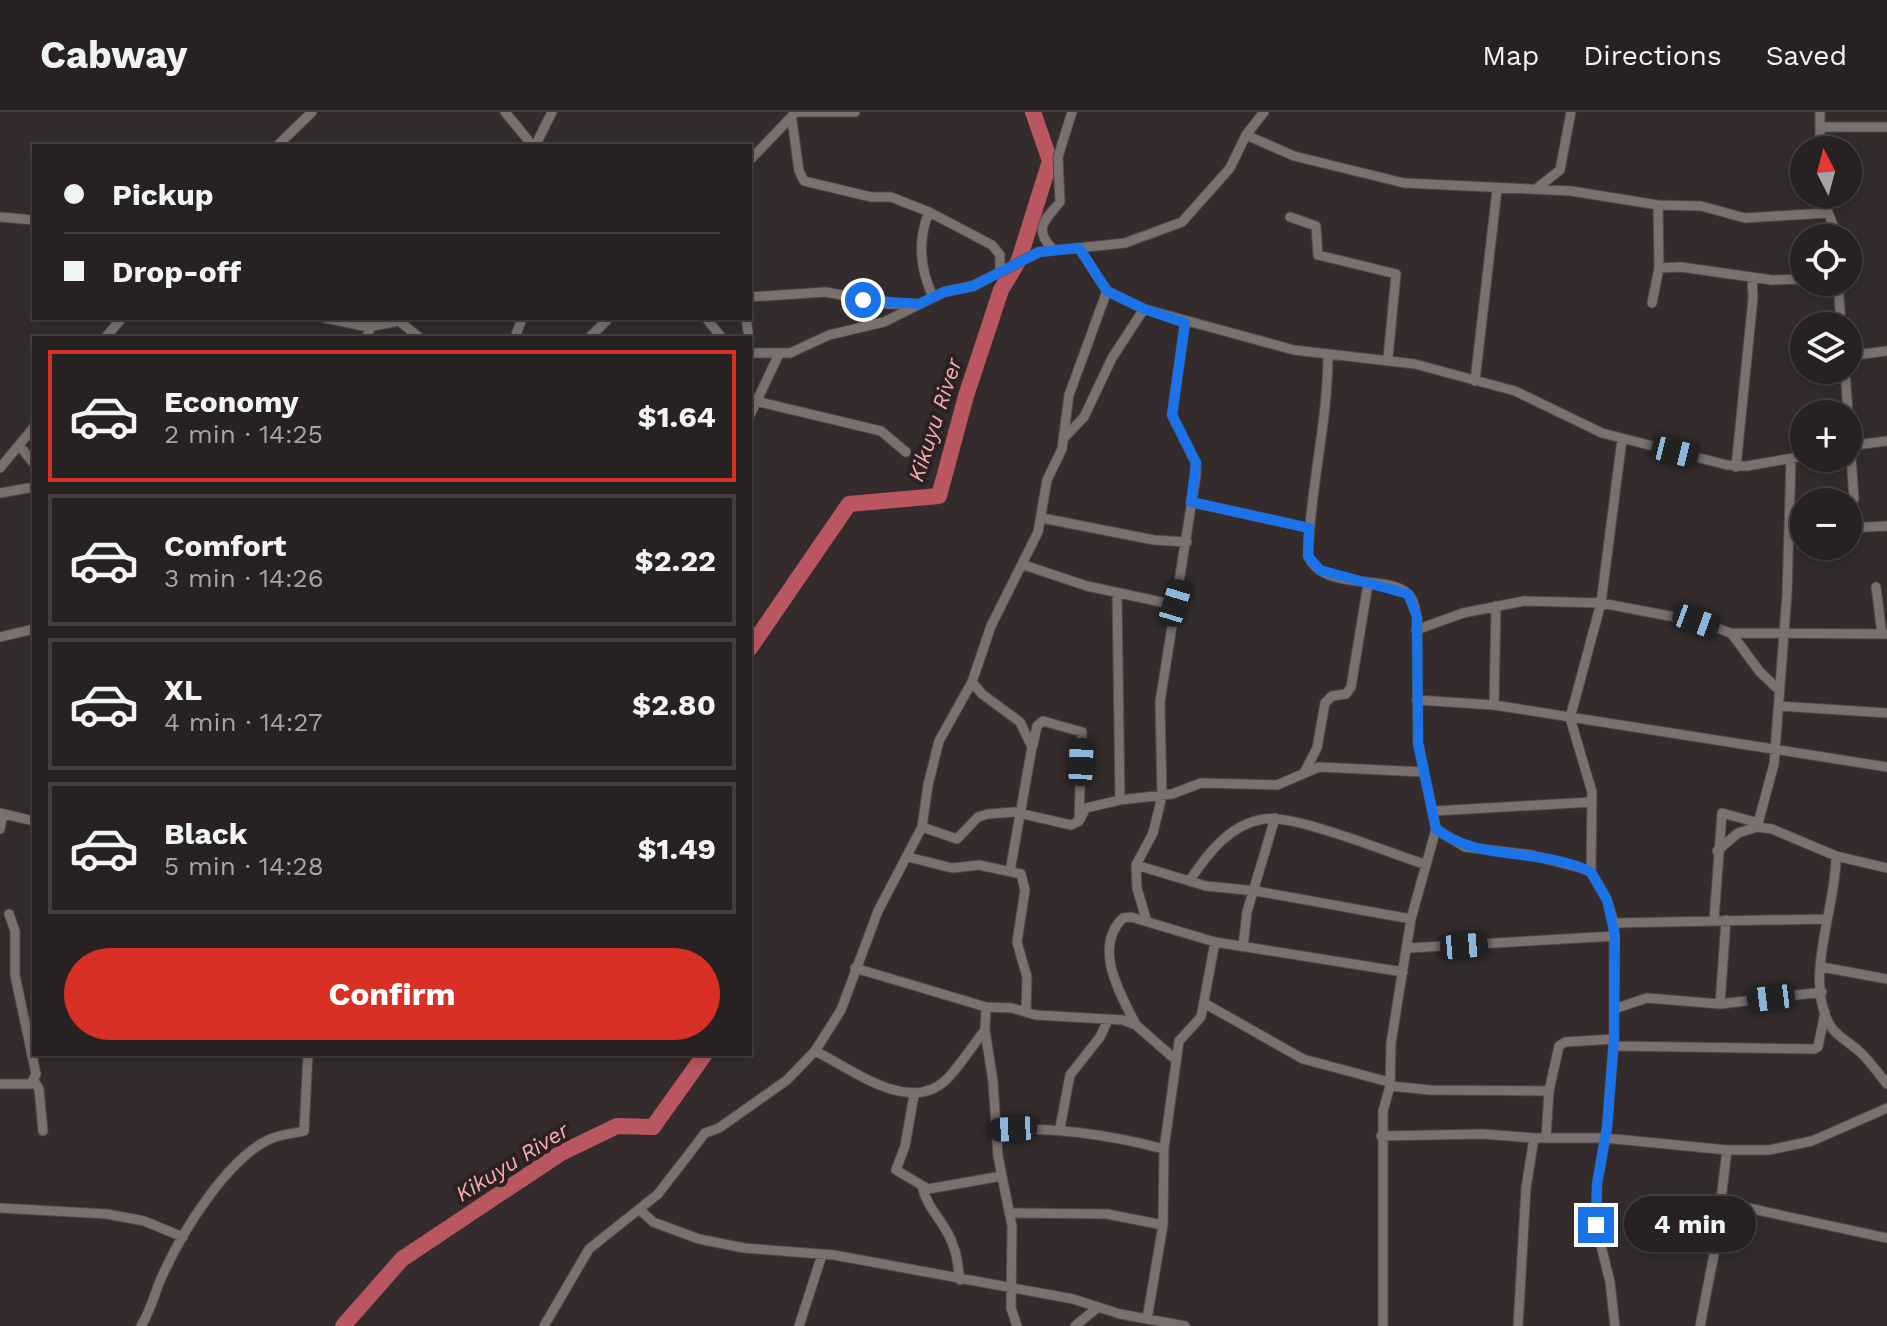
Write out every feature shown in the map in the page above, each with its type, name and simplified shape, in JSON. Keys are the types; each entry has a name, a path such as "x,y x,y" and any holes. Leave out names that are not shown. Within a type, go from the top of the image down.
{"street":[{"path":"279,144 312,112"},
{"path":"505,112 532,144"},
{"path":"535,144 552,112"},
{"path":"752,158 795,115 855,112"},
{"path":"1053,249 1043,237 1042,226 1045,217 1060,202 1058,157 1072,112"},
{"path":"752,352 779,354 798,350 829,335 884,322 933,297 973,286 1000,270 1053,249 1125,243 1182,222 1230,168 1246,135 1264,112"},
{"path":"1536,188 1560,170 1571,112"},
{"path":"1820,112 1820,136"},
{"path":"795,115 799,171 804,181 871,197 891,197 929,212 992,245 1000,255 1000,270"},
{"path":"1820,127 1887,127"},
{"path":"1246,135 1294,156 1404,183 1497,190 1536,188 1658,205 1701,206 1745,218 1827,213"},
{"path":"1475,381 1497,190"},
{"path":"1652,303 1659,268 1658,205"},
{"path":"1825,208 1832,224"},
{"path":"929,212 921,239 924,277 933,297"},
{"path":"0,217 32,220"},
{"path":"1290,217 1316,226 1318,255 1396,274 1388,358"},
{"path":"1079,248 1107,291 1144,309 1185,323 1285,348 1388,358 1515,391 1585,428 1736,467 1790,459"},
{"path":"1659,268 1790,278"},
{"path":"1736,467 1753,298 1752,277"},
{"path":"544,1326 589,1249 658,1194 705,1133 719,1128 776,1089 815,1051 841,1010 878,911 922,827 939,741 972,682 991,626 1015,576 1024,565 1042,518 1047,480 1064,438 1069,395 1107,291"},
{"path":"752,297 826,292 889,304 919,304"},
{"path":"1064,438 1084,417 1112,358 1144,309"},
{"path":"107,336 120,320"},
{"path":"348,320 399,321 418,336"},
{"path":"591,336 607,320"},
{"path":"708,320 720,336"},
{"path":"1146,919 1137,888 1136,865 1153,833 1162,796 1160,702 1187,542 1196,463 1172,415 1185,323"},
{"path":"1862,354 1887,351"},
{"path":"752,412 779,354"},
{"path":"1328,354 1327,393 1315,460 1308,556 1320,570 1408,594 1415,609 1418,743 1436,829 1411,919 1409,948 1391,1043 1390,1084 1381,1136 1385,1175 1383,1326"},
{"path":"759,402 881,431 906,452"},
{"path":"0,468 32,429"},
{"path":"1615,1326 1610,1282 1596,1225 1597,1184 1605,1138 1614,1042 1615,936 1607,900 1591,872 1592,802 1570,718 1601,603 1622,439"},
{"path":"1862,444 1887,441"},
{"path":"19,445 32,461"},
{"path":"0,493 32,487"},
{"path":"1191,502 1309,528"},
{"path":"1042,518 1154,540 1187,542"},
{"path":"1758,825 1772,779 1790,523"},
{"path":"1862,527 1887,526"},
{"path":"1024,565 1117,594 1175,605"},
{"path":"1305,771 1317,748 1325,703 1332,696 1346,694 1351,687 1368,584"},
{"path":"1416,630 1463,613 1548,599 1601,603 1696,621 1731,633 1884,634 1876,587"},
{"path":"1117,594 1120,800"},
{"path":"1494,705 1496,606"},
{"path":"0,637 32,629"},
{"path":"1731,633 1760,672 1779,690"},
{"path":"972,682 982,694 1020,722 1032,747"},
{"path":"1417,700 1494,705 1887,767"},
{"path":"1779,706 1887,713"},
{"path":"1010,871 1032,747 1037,726 1043,721 1082,732 1079,821"},
{"path":"922,827 957,839 978,817 1020,813 1071,825 1079,821 1086,808 1120,800 1162,796 1201,783 1277,785 1319,767 1424,772"},
{"path":"1434,811 1592,802"},
{"path":"1714,920 1717,851 1724,811 1836,856 1887,868"},
{"path":"0,829 2,814 32,821"},
{"path":"1190,880 1221,840 1263,819 1275,818 1424,864"},
{"path":"1243,947 1247,912 1256,891 1275,818"},
{"path":"1717,851 1738,833 1758,825"},
{"path":"1436,829 1465,847 1531,855 1591,872"},
{"path":"1836,856 1835,883 1825,919 1822,967 1825,1012 1834,1031 1861,1053 1887,1084"},
{"path":"908,857 952,868 979,865 1021,874 1025,890 1017,932 1027,977 1026,1012"},
{"path":"1136,865 1206,886 1256,891 1411,919"},
{"path":"9,914 15,931 15,975 32,1050"},
{"path":"1176,1060 1136,1025 1109,961 1119,923 1131,917 1215,942 1403,972"},
{"path":"1614,923 1825,919"},
{"path":"1720,1004 1726,920"},
{"path":"1409,948 1615,936"},
{"path":"1147,1319 1163,1225 1164,1149 1180,1037 1197,1023 1204,1003 1215,942"},
{"path":"1822,967 1887,979"},
{"path":"855,968 986,1007 1136,1025"},
{"path":"1614,1009 1647,998 1720,1004 1822,992"},
{"path":"1204,1003 1303,1059 1390,1084 1430,1090 1549,1091"},
{"path":"986,1007 985,1030 995,1130 1010,1213 1009,1287 1017,1326"},
{"path":"1546,1138 1549,1091 1555,1058 1562,1042 1814,1049 1818,1047 1825,1012"},
{"path":"1060,1128 1070,1075 1100,1037 1108,1020"},
{"path":"815,1051 893,1089 914,1095 926,1093 947,1079 985,1030"},
{"path":"33,1056 34,1081 39,1089 43,1131"},
{"path":"141,1326 155,1304 164,1270 212,1194 249,1152 272,1138 304,1131 308,1056"},
{"path":"0,1084 23,1085 34,1081"},
{"path":"914,1095 905,1146 896,1170 922,1186 937,1188 1002,1176"},
{"path":"1381,1136 1499,1134 1534,1138 1605,1138 1727,1150 1794,1146 1887,1108"},
{"path":"995,1130 1060,1128 1104,1134 1164,1149"},
{"path":"1518,1326 1526,1188 1534,1138"},
{"path":"1700,1326 1727,1150"},
{"path":"922,1186 927,1208 938,1217 954,1247 960,1280"},
{"path":"1720,1202 1887,1238"},
{"path":"0,1208 107,1214 144,1221 183,1237"},
{"path":"639,1209 653,1222 699,1239 744,1248 822,1255 1009,1287 1185,1326"},
{"path":"1010,1213 1107,1214 1163,1225"},
{"path":"799,1326 822,1255"},
{"path":"1075,1326 1098,1307"}],"waterway":[{"name":"Kikuyu River","path":"752,645 849,504 939,496 966,396 1001,290 1019,260 1050,161 1033,112"},
{"name":"Kikuyu River","path":"343,1326 402,1259 561,1153 617,1126 653,1127 704,1056"}],"route":[{"path":"863,300 919,304 944,292 973,286 1039,252 1079,248 1107,291 1144,309 1185,323 1172,415 1196,463 1191,502 1309,528 1308,556 1320,570 1360,583 1399,589 1408,594 1417,617 1418,743 1436,829 1465,847 1531,855 1591,872 1603,890 1614,923 1614,1039 1607,1127 1597,1184 1596,1225"}]}
